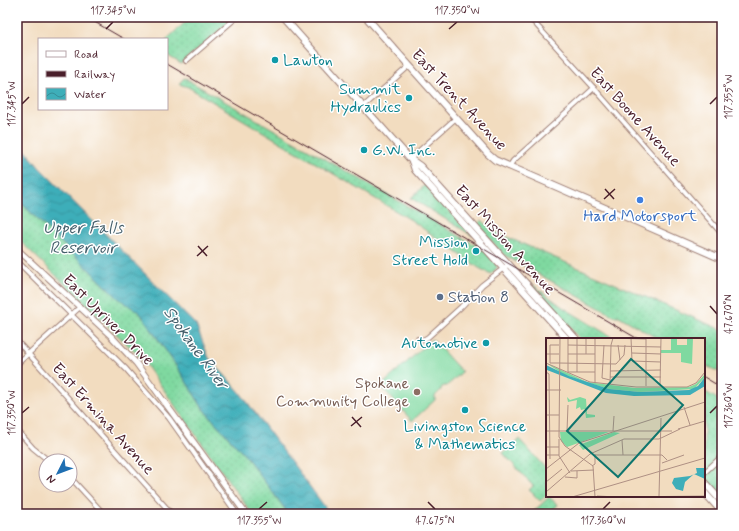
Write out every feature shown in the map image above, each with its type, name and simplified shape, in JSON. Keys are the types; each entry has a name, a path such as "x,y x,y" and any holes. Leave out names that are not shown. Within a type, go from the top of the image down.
{"main road":[{"name":"East Mission Avenue","path":"282,17 411,160 415,170 575,338"},
{"name":"East Trent Avenue","path":"366,17 492,158 509,167 722,259"},
{"name":"East Mission Avenue","path":"506,266 566,338"},
{"path":"705,483 722,502"},
{"path":"705,493 722,512"}],"street":[{"path":"186,61 237,17"},
{"name":"East Boone Avenue","path":"529,17 594,88 722,234"},
{"path":"363,107 409,66"},
{"path":"509,167 512,162 594,88"},
{"path":"411,160 456,118"},
{"name":"East Upriver Drive","path":"17,249 111,336 136,363 237,514"},
{"name":"East Upriver Drive","path":"17,261 126,369 171,416 246,514"},
{"path":"418,340 423,340 428,337 460,308 482,285 506,266"},
{"path":"17,364 80,307"},
{"name":"East Ermina Avenue","path":"17,341 172,514"},
{"path":"17,430 39,453"},
{"path":"705,471 722,456"},
{"path":"78,486 104,514"}],"green space":[{"path":"191,17 235,17 181,64 168,56 168,38"},
{"path":"184,78 484,250 496,264 497,268 491,274 479,268 411,220 188,87 179,84"},
{"path":"425,185 473,236 411,198"},
{"path":"17,199 118,298 140,313 204,410 247,458 285,509 287,514 252,514 144,362 17,238"},
{"path":"482,220 493,231 722,330 722,373 705,365 705,338 656,338 619,316 614,316 504,255 477,225"},
{"path":"529,282 564,308 613,338 579,338"},
{"path":"432,339 462,372 447,386 441,388 435,396 435,400 412,421 381,386"},
{"path":"705,392 722,402 722,497 705,478"},
{"path":"519,439 546,469 546,496 540,501 529,490 533,486 503,453"},
{"path":"549,497 558,505 548,514 533,514 533,512"}],"water":[{"name":"Upper Falls Reservoir","path":"17,140 39,167 196,325 209,358 239,391 325,507 328,514 287,514 285,509 247,458 204,410 140,313 118,298 17,199"}],"railway":[{"path":"86,17 122,38"},
{"path":"168,65 636,338"},
{"path":"705,378 722,388"}],"place":[{"name":"Lawton","path":"275,60"},
{"name":"Summit Hydraulics","path":"409,98"},
{"name":"G.W. Inc.","path":"364,150"},
{"name":"Hard Motorsport","path":"640,200"},
{"name":"Mission Street Hold","path":"476,251"},
{"name":"Station 8","path":"440,297"},
{"name":"Automotive","path":"486,343"},
{"name":"Spokane Community College","path":"417,392"},
{"name":"Livingston Science & Mathematics","path":"465,410"}],"water label":[{"name":"Spokane River","path":"196,348"}]}
